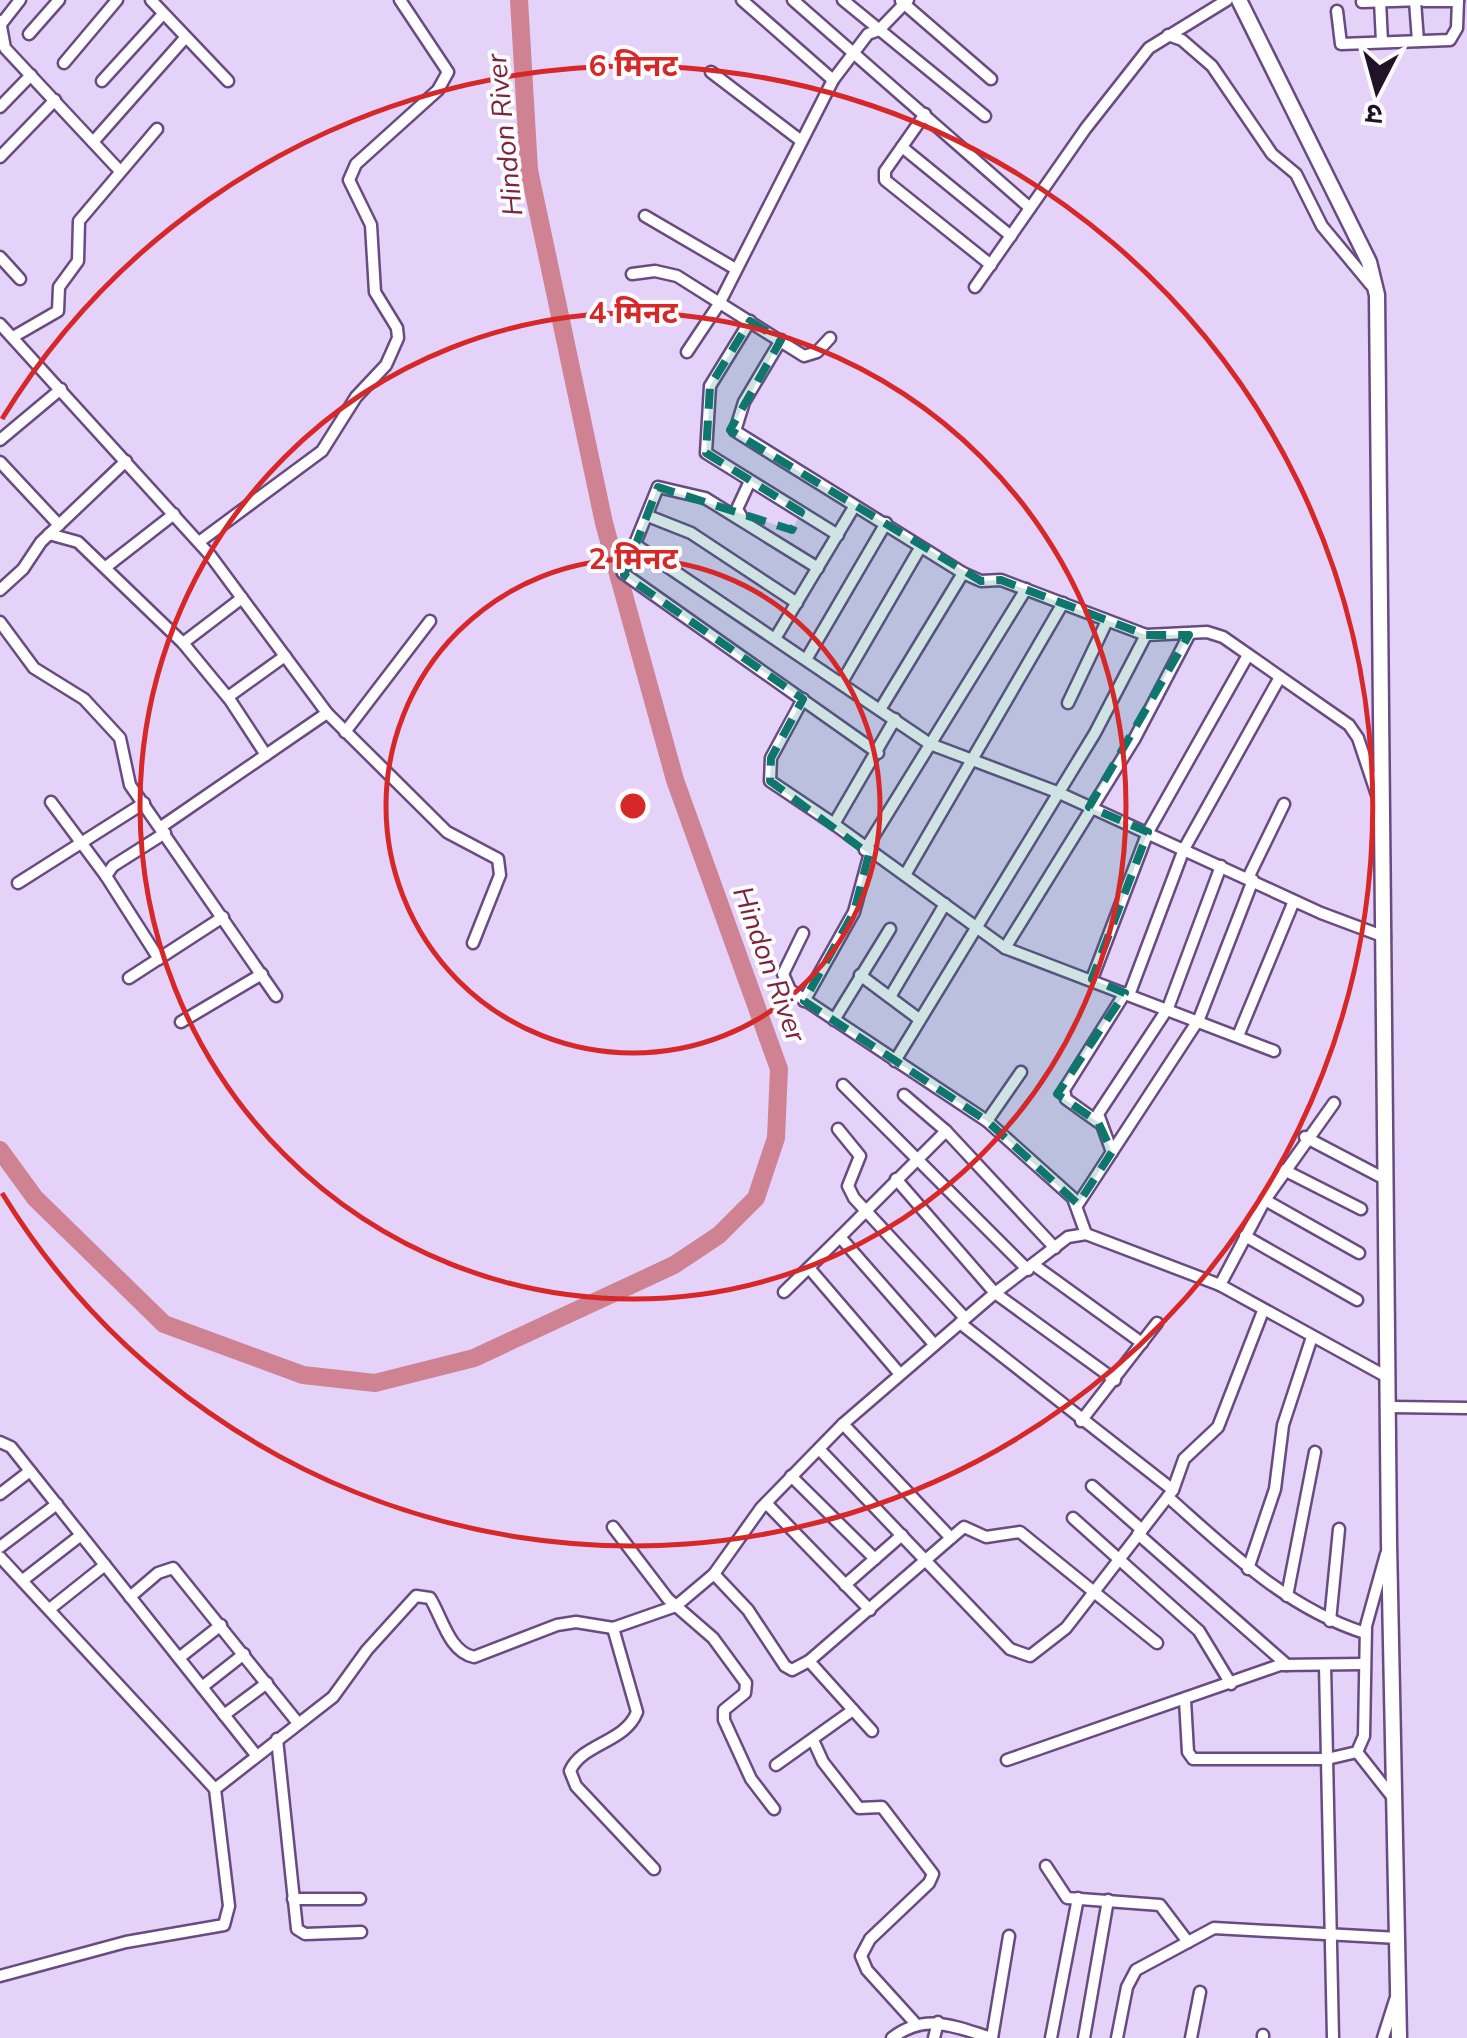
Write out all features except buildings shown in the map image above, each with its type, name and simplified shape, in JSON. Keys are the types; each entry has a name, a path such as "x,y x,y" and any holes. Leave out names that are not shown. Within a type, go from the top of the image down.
{"street":[{"path":"20,0 1,22 1,44 119,170"},
{"path":"30,34 59,0"},
{"path":"64,63 117,0"},
{"path":"150,0 228,82"},
{"path":"199,542 322,451 356,398 393,352 398,328 394,316 375,292 371,225 350,186 350,173 438,90 448,72 400,0"},
{"path":"742,0 833,80"},
{"path":"794,0 1030,208"},
{"path":"843,0 985,116"},
{"path":"976,287 1149,48 1227,0"},
{"path":"1239,0 1363,249 1377,294 1391,1407 1389,1544 1399,2038"},
{"path":"1337,11 1341,44 1450,40 1457,28 1458,0 1362,2"},
{"path":"1415,1 1418,40"},
{"path":"687,352 719,304 833,80 868,34 879,30 904,2 991,79"},
{"path":"1380,2 1382,42"},
{"path":"102,81 163,14"},
{"path":"1168,34 1182,40 1212,66 1250,114 1272,154 1296,174 1322,226 1377,294"},
{"path":"93,142 185,38"},
{"path":"711,72 800,140"},
{"path":"0,107 31,75"},
{"path":"0,157 55,100"},
{"path":"925,114 885,172 885,180 991,265"},
{"path":"156,130 79,221 78,261 59,287 58,310 5,334 199,542 345,732 448,832 498,859 500,875 473,943"},
{"path":"902,147 1011,236"},
{"path":"645,216 734,268"},
{"path":"0,257 20,279"},
{"path":"632,274 668,273 810,356 830,338"},
{"path":"750,321 710,386 706,453 838,535"},
{"path":"781,340 744,402 734,431 920,548 981,581 1001,580 1146,635 1207,632 1224,638 1348,726 1358,738 1384,814"},
{"path":"0,440 61,390"},
{"path":"0,590 49,534 126,461"},
{"path":"0,462 59,525"},
{"path":"741,517 737,509 750,480"},
{"path":"818,568 741,517 705,498 669,488 654,490 648,516 624,569 626,577 878,753"},
{"path":"776,637 854,507"},
{"path":"106,568 174,514"},
{"path":"648,516 691,532 797,603"},
{"path":"807,658 886,524"},
{"path":"49,534 78,542 183,643 228,697 266,755"},
{"path":"634,544 930,744 1057,792 1294,901 1385,937"},
{"path":"842,682 920,548"},
{"path":"880,708 963,573"},
{"path":"804,1001 854,912 867,851 1026,589"},
{"path":"183,643 242,598"},
{"path":"905,874 1063,603"},
{"path":"1068,703 1107,620"},
{"path":"345,732 430,621"},
{"path":"0,622 34,668 84,699 114,731 124,747 126,777 276,996"},
{"path":"894,1061 1095,733 1146,635"},
{"path":"1004,948 1088,807 1135,738 1188,635"},
{"path":"1092,979 1148,832 1248,655"},
{"path":"228,697 285,656"},
{"path":"1112,1152 1098,1122 1066,1099 1064,1090 1127,994 1184,849 1280,677"},
{"path":"803,699 771,758 770,781 1004,948 1274,1051"},
{"path":"106,876 112,866 327,712"},
{"path":"834,824 895,719"},
{"path":"51,802 106,876 158,959"},
{"path":"18,884 144,803"},
{"path":"1078,1204 1198,1019 1250,879 1284,804"},
{"path":"1098,1122 1101,1106 1168,1008 1221,866"},
{"path":"1238,1036 1294,901"},
{"path":"890,997 945,904"},
{"path":"128,978 223,917"},
{"path":"834,1020 890,928"},
{"path":"803,934 784,974 790,990 987,1121 1078,1204 1086,1234"},
{"path":"181,1022 262,974"},
{"path":"860,976 919,1019"},
{"path":"987,1121 1022,1072"},
{"path":"843,1086 1031,1268 1142,1343"},
{"path":"904,1095 946,1131 1055,1248"},
{"path":"1220,1285 1265,1200 1305,1137 1334,1103"},
{"path":"838,1130 860,1156 848,1186 963,1320 1171,1494 1248,1569 1330,1620 1366,1633"},
{"path":"784,1292 946,1131"},
{"path":"1305,1137 1388,1181"},
{"path":"1284,1170 1361,1210"},
{"path":"896,1179 995,1293 1115,1380"},
{"path":"1265,1200 1359,1253"},
{"path":"214,1789 345,1684 367,1650 420,1595 430,1598 451,1639 468,1657 567,1622 612,1628 676,1606 714,1574 766,1502 843,1424 933,1343 1068,1237 1086,1234 1220,1285 1390,1379"},
{"path":"840,1236 933,1343"},
{"path":"1245,1236 1358,1300"},
{"path":"810,1268 899,1373"},
{"path":"818,1448 1020,1656 1044,1649 1097,1590 1171,1494 1184,1459 1218,1427 1263,1310"},
{"path":"1081,1421 1157,1323"},
{"path":"1248,1569 1274,1489 1283,1425 1312,1337"},
{"path":"1391,1407 1467,1408"},
{"path":"843,1424 952,1538"},
{"path":"0,1442 57,1504 256,1755"},
{"path":"1288,1596 1315,1452"},
{"path":"0,1494 30,1471"},
{"path":"792,1476 875,1559"},
{"path":"1092,1486 1287,1664"},
{"path":"766,1502 870,1610"},
{"path":"0,1546 57,1504"},
{"path":"1073,1518 1199,1631 1232,1684"},
{"path":"714,1574 748,1610 785,1666 792,1670 809,1661 870,1610 964,1526 986,1537 1020,1532 1097,1590 1157,1643"},
{"path":"612,1527 676,1606 713,1638 746,1683 745,1694 722,1714 751,1779 774,1809"},
{"path":"1330,1620 1338,1529"},
{"path":"24,1580 81,1535"},
{"path":"846,1585 902,1535"},
{"path":"1357,1752 1364,1736 1366,1633 1389,1544"},
{"path":"0,1557 214,1789 229,1906 224,1925 110,1945 0,1976"},
{"path":"51,1608 106,1566"},
{"path":"130,1596 158,1573 173,1568 298,1723"},
{"path":"179,1658 221,1625"},
{"path":"612,1628 636,1712 628,1726 577,1760 571,1777 654,1868"},
{"path":"202,1687 244,1654"},
{"path":"809,1661 872,1731"},
{"path":"1007,1760 1287,1664 1363,1664"},
{"path":"1325,1666 1334,2038"},
{"path":"224,1715 267,1683"},
{"path":"1185,1700 1188,1752 1193,1759 1327,1759 1357,1752"},
{"path":"776,1765 853,1710"},
{"path":"277,1739 298,1933 361,1932"},
{"path":"813,1740 822,1762 859,1808 882,1807 933,1874 929,1883 870,1939 861,1956 868,1970 915,2023"},
{"path":"1357,1752 1395,1800"},
{"path":"1046,1866 1061,1894 1160,1905 1188,1942"},
{"path":"1051,2038 1078,1898"},
{"path":"293,1899 360,1899"},
{"path":"1084,2038 1108,1900"},
{"path":"1117,2038 1128,1987 1136,1970 1214,1928 1398,1938"},
{"path":"892,2038 915,2023 938,2022 992,2038 1009,1936"},
{"path":"1384,2038 1398,1989"},
{"path":"1191,2038 1200,1992"},
{"path":"934,2038 938,2022"}],"highlighted area":[{"path":"750,321 781,340 730,430 981,581 1001,580 1146,635 1189,635 1089,807 1148,832 1092,979 1125,993 1057,1094 1098,1122 1112,1152 1078,1204 987,1121 804,1001 854,912 869,854 770,781 771,758 803,699 624,575 658,487 792,530 801,512 706,453 710,386"}],"waterway":[{"name":"Hindon River","path":"0,1150 35,1198 164,1324 303,1375 375,1383 474,1358 674,1265 719,1235 756,1198 776,1138 779,1069 675,780 604,523 529,170 519,0"}]}
